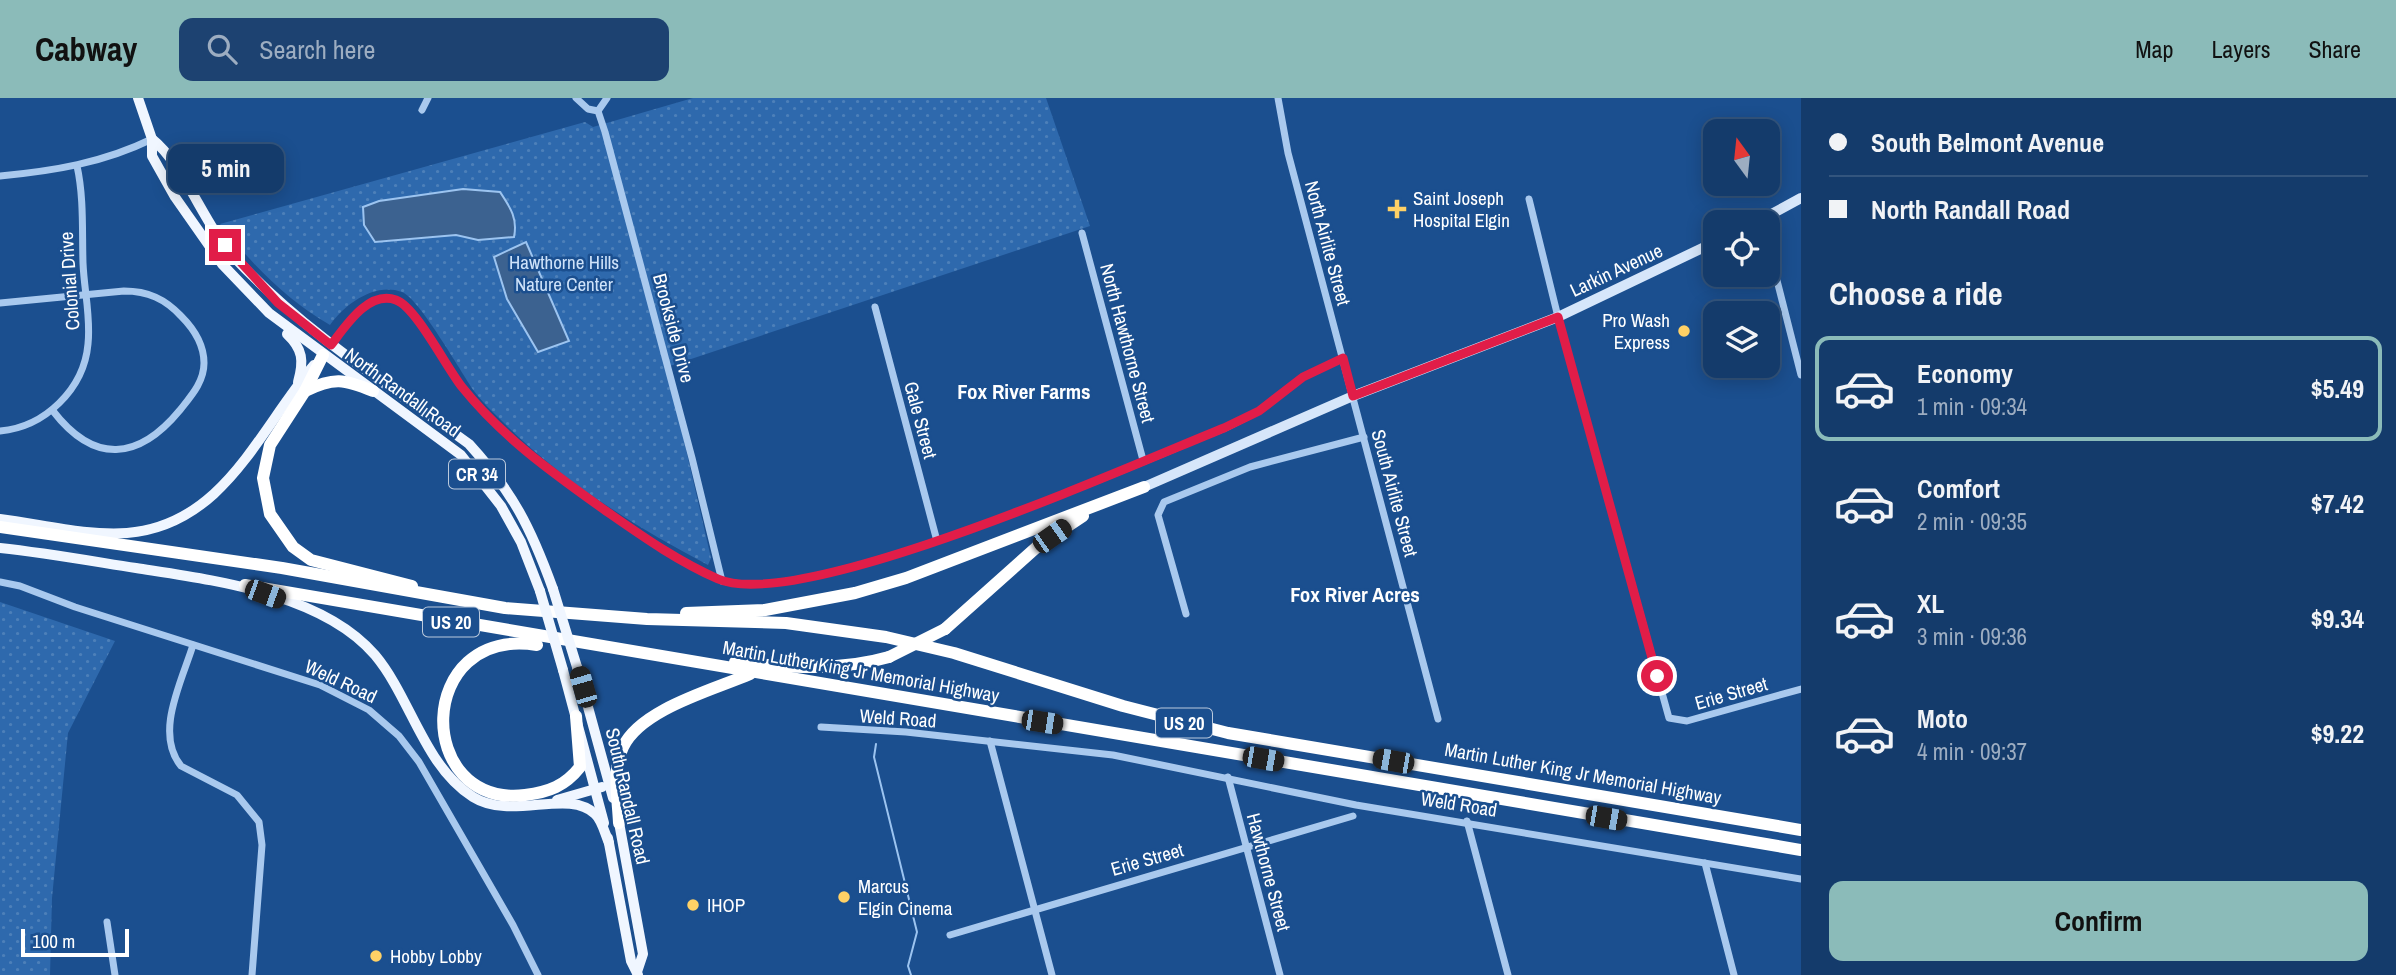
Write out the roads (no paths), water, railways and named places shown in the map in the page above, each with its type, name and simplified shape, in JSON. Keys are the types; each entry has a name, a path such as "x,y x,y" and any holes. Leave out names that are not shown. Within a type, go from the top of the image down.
{"highway":[{"path":"327,350 274,435 266,458 263,478 265,498 280,532 293,547 330,567 426,589 452,601"},
{"path":"301,388 338,380 373,391"},
{"path":"570,615 765,610 842,596 906,578 1143,487"},
{"path":"658,655 809,668 848,667 889,657 945,629 1057,532 1090,512 1143,487"},
{"name":"US 20","path":"0,527 282,568 452,601"},
{"name":"Martin Luther King Jr Memorial Highway","path":"245,585 551,640 658,655 1801,850"},
{"name":"Martin Luther King Jr Memorial Highway","path":"452,601 570,615 786,623 886,636 967,657 1122,706 1227,733 1801,830"},
{"path":"576,716 580,767 569,781 539,794 504,798 482,789 464,776 450,757 443,739 444,696 456,674 471,658 498,645 525,643 785,678"},
{"path":"620,823 618,766 623,747 634,732 656,714 750,674"}],"main road":[{"name":"North Randall Road","path":"138,98 152,139 152,156 182,209 222,264 251,293 327,350 469,444 492,469 532,530 553,589"},
{"name":"North Randall Road","path":"152,139 164,149 199,209 231,254 278,303 373,391 461,455 501,506 522,542 540,591"},
{"path":"1780,210 1801,198"},
{"name":"Larkin Avenue","path":"1143,487 1353,396 1558,317 1703,248"},
{"path":"0,519 126,533 185,517 206,504 301,388 303,367 300,348 261,312 251,293"},
{"name":"US 20","path":"0,548 245,585"},
{"path":"245,585 329,618 353,632 376,656 444,770 460,789 477,800 498,806 531,808 560,803 586,808 597,815 609,843"},
{"name":"South Randall Road","path":"553,589 620,823 643,954 638,973"},
{"name":"South Randall Road","path":"540,591 596,789 631,961 638,973"},
{"path":"531,808 610,785"}],"street":[{"path":"422,110 428,98"},
{"path":"576,98 588,109 598,111 607,98"},
{"name":"North Airlite Street","path":"1278,98 1280,120 1353,396"},
{"name":"Brookside Drive","path":"598,111 669,369 722,581"},
{"path":"0,176 77,166 116,155 152,139"},
{"name":"Colonial Drive","path":"0,431 19,428 53,411 69,393 86,358 89,334 77,166"},
{"path":"1529,199 1558,317"},
{"name":"North Hawthorne Street","path":"1083,233 1143,460"},
{"path":"1779,287 1801,375"},
{"path":"0,303 134,291 166,302 198,338 204,356 203,373 196,389 164,428 149,441 114,450 91,445 74,435 53,411"},
{"path":"327,350 367,306 385,299 402,303 418,319 448,370 523,452 657,547 722,581 760,583 796,579 873,562 937,541 1259,411 1303,377 1343,358"},
{"name":"Gale Street","path":"875,307 937,541"},
{"name":"Erie Street","path":"1558,317 1669,718 1687,721 1801,689"},
{"name":"South Airlite Street","path":"1353,396 1438,719"},
{"path":"1186,614 1158,515 1164,502 1251,467 1364,437"},
{"name":"Weld Road","path":"0,582 20,586 320,685 358,703 388,725 408,748 441,799 538,975"},
{"path":"193,645 168,739 174,758 181,766 237,794 259,822 262,845 253,975"},
{"name":"Weld Road","path":"821,727 990,741 1113,755 1356,805 1467,821 1801,879"},
{"path":"990,741 1052,975"},
{"name":"Hawthorne Street","path":"1228,777 1280,975"},
{"name":"Erie Street","path":"950,934 1353,816"},
{"path":"1467,821 1507,975"},
{"path":"1705,863 1734,975"},
{"path":"107,922 115,975"}],"waterway":[{"path":"876,744 874,757 917,932 908,966 911,975"}],"place":[{"name":"Saint Joseph Hospital Elgin","path":"1397,209"},
{"name":"Pro Wash Express","path":"1684,331"},
{"name":"Marcus Elgin Cinema","path":"844,897"},
{"name":"IHOP","path":"693,905"},
{"name":"Hobby Lobby","path":"376,956"}],"district":[{"name":"Fox River Farms","path":"1024,391"},
{"name":"Fox River Acres","path":"1355,594"}],"park label":[{"name":"Hawthorne Hills Nature Center","path":"564,273"}]}
